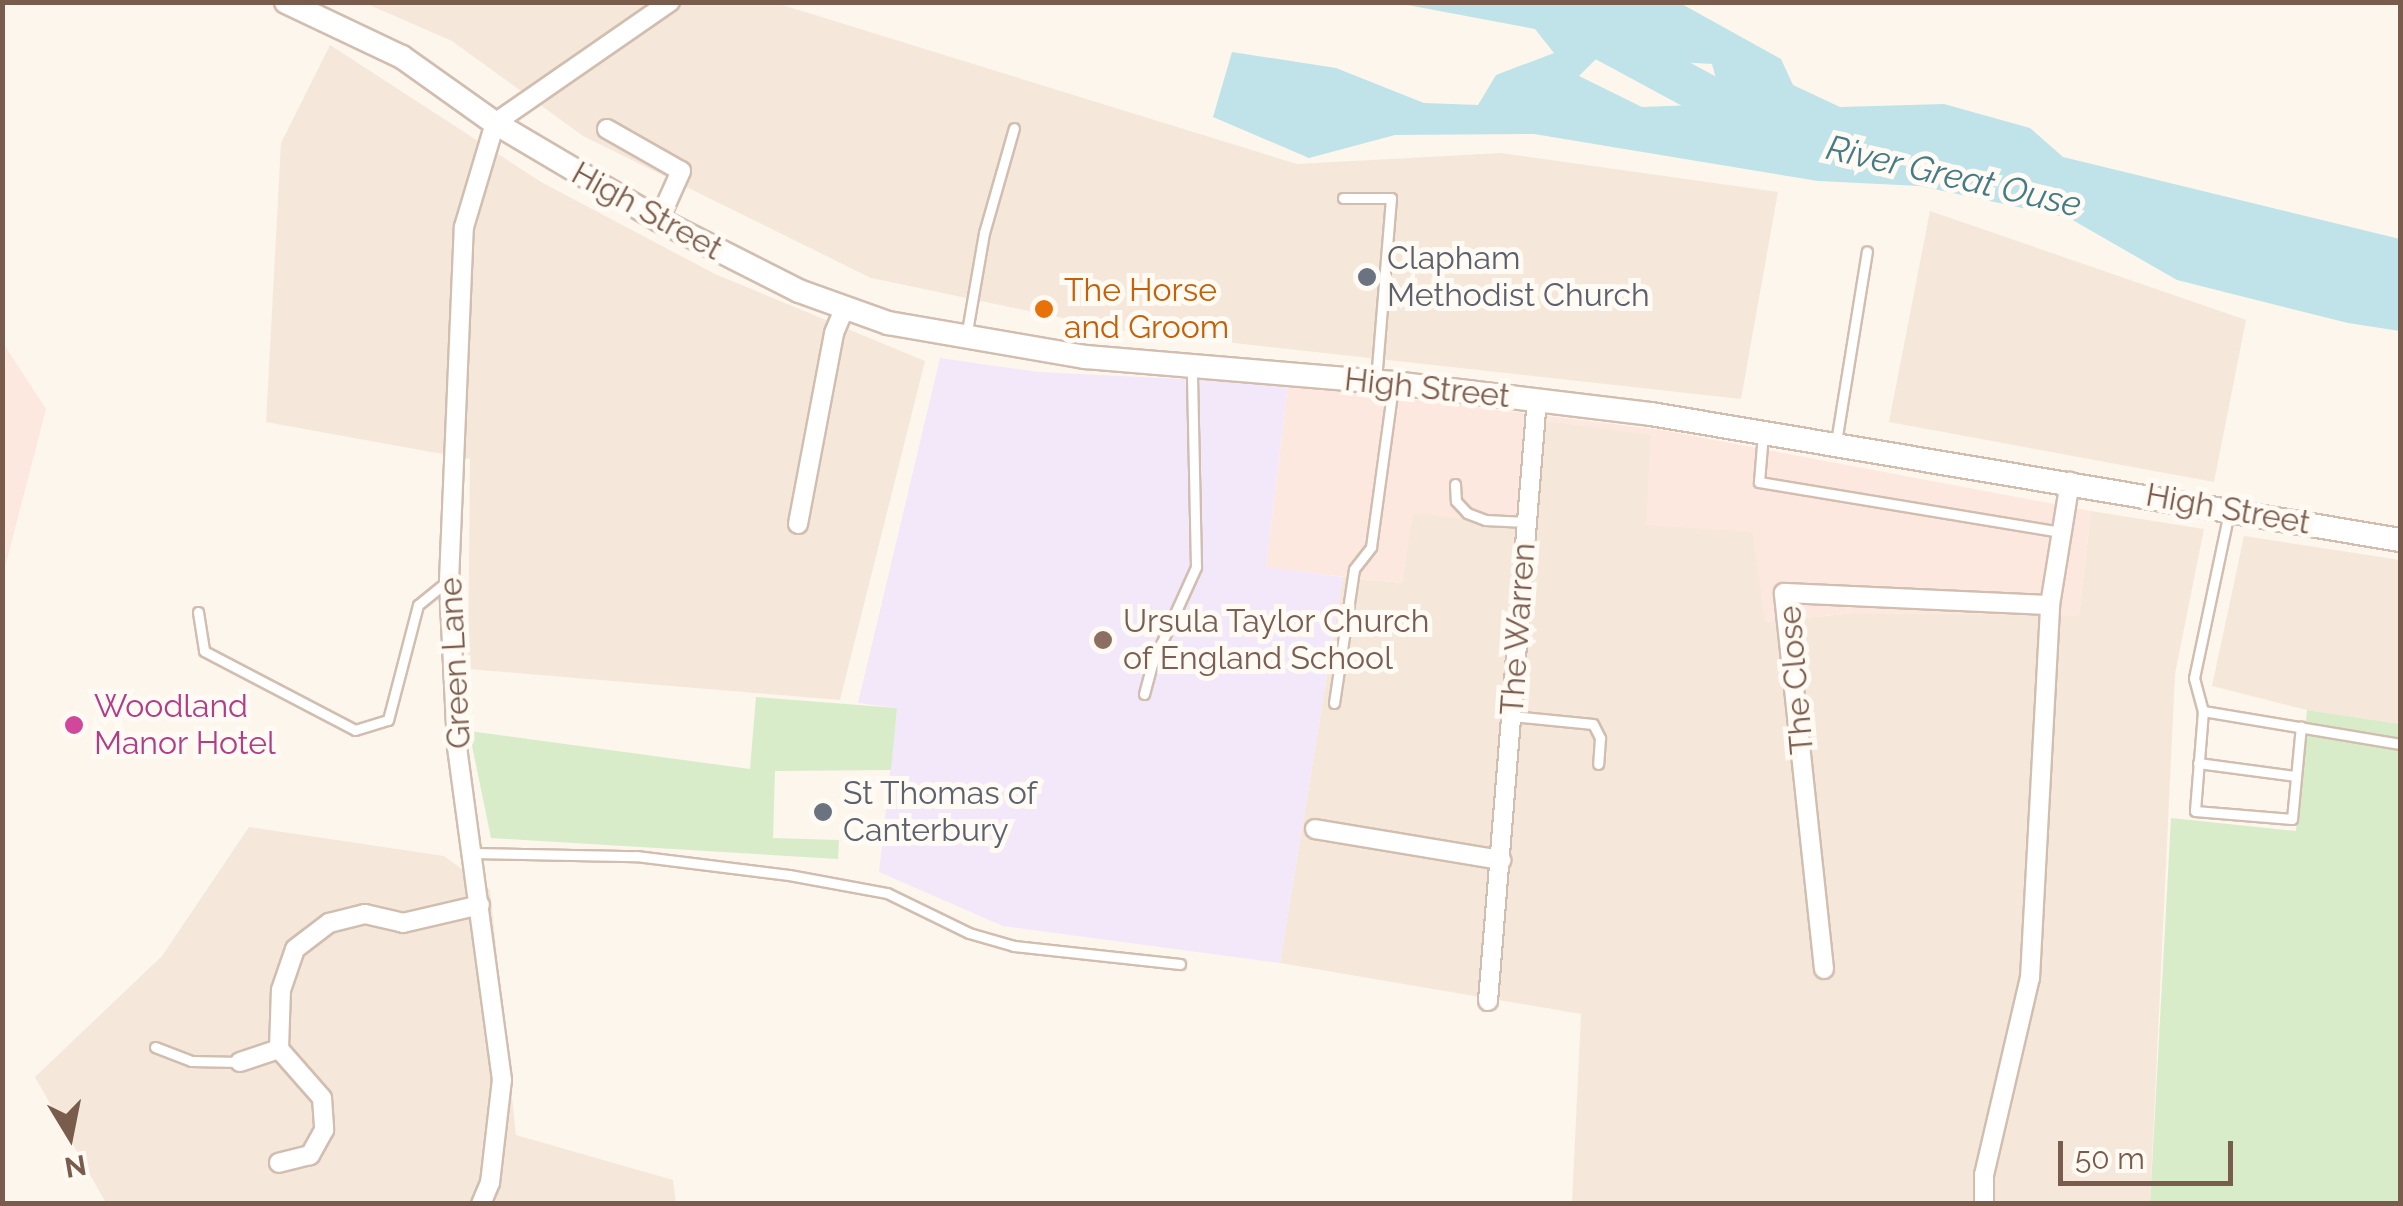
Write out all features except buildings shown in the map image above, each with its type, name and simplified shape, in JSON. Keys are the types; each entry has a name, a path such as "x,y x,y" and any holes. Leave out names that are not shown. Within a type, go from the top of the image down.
{"street":[{"name":"High Street","path":"286,2 402,57 495,123 659,220 844,309 966,340 1192,367 1537,399 1764,430 2400,540"},
{"path":"495,123 670,2"},
{"name":"Green Lane","path":"482,1204 490,1182 502,1080 458,746 448,581 464,228 495,123"},
{"path":"606,129 681,171 659,220"},
{"path":"798,524 834,333 844,309"},
{"name":"The Warren","path":"1488,1001 1537,399"},
{"path":"1984,1204 1984,1175 2030,978 2050,606 2070,482"},
{"name":"The Close","path":"1824,969 1784,592 2050,606"},
{"path":"1315,830 1501,860"},
{"path":"279,1164 310,1155 324,1130 322,1098 278,1050 281,990 295,950 328,923 364,914 404,923 480,905"},
{"path":"240,1062 278,1050"}],"lane":[{"path":"966,340 984,233 1014,128"},
{"path":"1334,703 1354,568 1371,547 1384,382 1392,198 1343,198"},
{"path":"1836,442 1867,252"},
{"path":"1144,694 1152,664 1196,568 1192,367"},
{"path":"1764,430 1759,482 2063,532"},
{"path":"1454,484 1456,501 1466,513 1485,520 1526,522"},
{"path":"2229,509 2194,678 2203,711 2195,812 2292,819 2301,726"},
{"path":"198,612 204,651 355,730 388,720 418,605 448,581"},
{"path":"2203,711 2400,744"},
{"path":"1512,716 1594,724 1600,738 1598,764"},
{"path":"2198,763 2296,776"},
{"path":"473,853 636,856 788,875 888,893 968,932 1014,946 1180,964"},
{"path":"155,1048 191,1061 240,1062"}],"shaded area":[{"path":"365,3 776,3 1297,164 1501,153 1778,192 1741,399 1125,331 871,278 583,136 452,41"},
{"path":"330,45 541,182 715,274 925,361 840,700 468,669 470,459 266,422 281,143"},
{"path":"1930,211 2246,320 2214,482 1889,422"},
{"path":"2,343 46,409 3,575"},
{"name":"Ursula Taylor Church of England School","path":"940,358 1038,372 1288,384 1266,567 1343,577 1280,963 1003,926 879,872 897,708 858,703"},
{"path":"1288,384 1662,430 2091,511 2079,616 1854,613 1765,622 1753,532 1646,525 1651,435 1540,420 1530,527 1413,513 1402,583 1266,568"},
{"path":"1539,420 1651,434 1753,531 1766,622 1854,613 2079,615 2091,511 2204,529 2175,674 2150,1203 1572,1203 1581,1014 1280,963 1343,577 1402,583 1412,513"},
{"path":"2244,536 2400,560 2400,724 2307,710 2212,686"},
{"path":"249,827 444,856 490,890 516,1135 673,1180 676,1203 106,1203 35,1077 162,956"}],"green space":[{"path":"756,697 897,708 891,770 775,771 773,838 839,840 838,859 491,838 469,731 750,769"},
{"path":"2307,710 2400,724 2400,1203 2150,1204 2171,818 2296,831"}],"water":[{"name":"River Great Ouse","path":"1397,3 1680,3 1781,59 1793,85 1840,107 1944,104 2030,128 2063,157 2400,239 2400,331 2348,323 2177,280 2069,218 1920,186 1818,181 1534,134 1395,135 1309,158 1213,117 1232,52 1336,68 1424,103 1478,105 1496,75 1554,53 1535,29","holes":["1598,57 1712,64 1723,104 1642,107 1579,76"]}],"waterway":[{"name":"River Great Ouse","path":"1534,2 1773,131"}],"place":[{"name":"Clapham Methodist Church","path":"1367,277"},
{"name":"The Horse and Groom","path":"1044,309"},
{"name":"Ursula Taylor Church of England School","path":"1103,640"},
{"name":"Woodland Manor Hotel","path":"74,725"},
{"name":"St Thomas of Canterbury","path":"823,812"}]}
